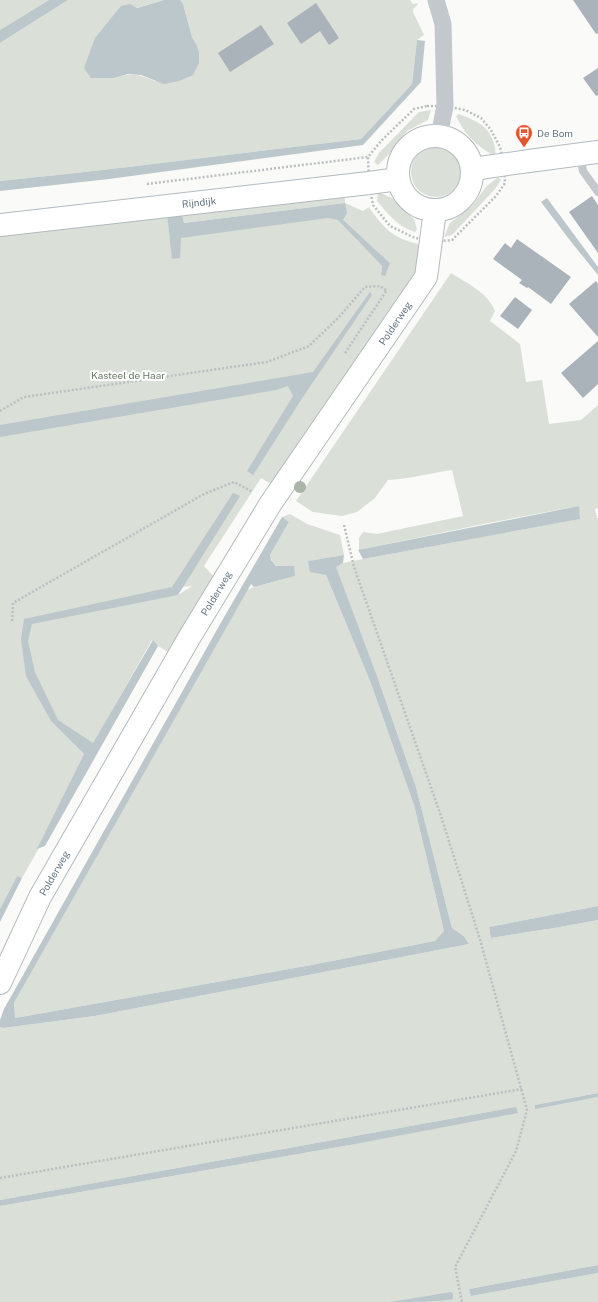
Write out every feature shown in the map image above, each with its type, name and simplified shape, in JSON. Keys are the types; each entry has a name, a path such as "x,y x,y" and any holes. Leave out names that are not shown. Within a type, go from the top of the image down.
{"street":[{"path":"436,0 442,24 445,106 439,136"},
{"path":"439,136 453,140 467,154 473,170 468,192 452,207 435,211 417,206 404,194 398,179 399,162 409,147 427,137 439,136"},
{"path":"473,170 504,164 589,153"},
{"name":"Rijndijk","path":"0,225 398,179"},
{"name":"Polderweg","path":"0,983 40,897 189,638 271,503 426,277 435,211"}],"lane":[{"path":"589,153 583,171 598,192"}],"path":[{"path":"430,242 452,240 496,196 504,183 504,164 500,147 491,130 481,118 465,110 445,106"},
{"path":"141,185 368,157"},
{"path":"0,412 24,397 267,362 309,346 338,318 365,287 380,286 387,290"},
{"path":"12,621 13,603 204,494 234,482 258,495"},
{"path":"344,525 354,567 445,831 479,936 527,1110 516,1151 455,1267 462,1302"},
{"path":"0,1178 522,1089"}],"green space":[{"path":"0,0 49,0 0,30"},
{"path":"68,0 164,0 136,8 114,78 131,74 155,81 196,44 192,37 183,4 180,0 410,0 413,4 419,3 413,9 413,12 424,35 417,40 412,84 361,139 0,181 0,43"},
{"path":"431,110 428,120 407,131 391,152 378,165 374,162 379,153 419,112"},
{"path":"459,114 475,121 487,130 494,144 495,156 482,148 467,134 456,116"},
{"path":"431,147 441,147 454,154 461,167 461,177 454,190 441,197 431,197 422,193 415,186 411,177 411,167 415,158 422,151"},
{"path":"498,177 501,180 495,189 452,235 444,237 450,223 472,206 486,187"},
{"path":"378,192 392,198 414,219 417,229 415,232 403,227 389,215 377,201"},
{"path":"345,193 345,203 184,223 182,215"},
{"name":"Kasteel de Haar","path":"345,203 363,211 369,207 379,221 389,231 402,239 418,244 422,250 418,267 412,281 274,486 261,478 204,566 216,579 173,655 158,646 152,640 93,744 78,734 73,743 84,754 38,849 39,848 22,878 17,876 0,909 0,235 167,215 170,239 346,215","holes":["359,235 390,263 381,275 382,266 356,239","239,496 182,587 192,586 178,595 156,591 173,587"]},
{"path":"451,273 476,289 492,304 495,311 490,321 520,344 526,382 542,380 549,424 581,420 598,405 598,508 595,509 598,518 598,906 489,927 491,938 598,920 598,1093 535,1105 536,1108 598,1097 598,1265 469,1289 471,1296 598,1273 598,1302 0,1302 0,1206 350,1145 516,1107 0,1200 0,1027 3,1028 95,1016 469,944 464,936 452,928 416,787 377,676 335,566 363,559 579,519 579,506 359,550 359,538 363,532 377,534 463,516 452,470 388,480 375,498 357,512 342,516 313,512 296,501"},
{"path":"290,514 307,524 340,535 344,555 309,561 326,575 370,681 414,805 444,931 435,941 306,966 15,1018 14,1003 247,590 295,576 276,566 270,555 289,522 282,517"}],"shaded area":[{"path":"49,0 68,0 0,43 0,30"},
{"path":"164,0 180,0 183,4 192,37 199,52 199,63 193,75 179,81 164,84 141,75 128,74 114,78 91,78 84,68 95,38 121,6 130,4 137,8"},
{"path":"417,40 425,41 421,82 363,145 109,179 0,191 0,181 361,139 412,84"},
{"path":"547,198 598,267 598,275 541,202"},
{"path":"345,203 347,213 343,220 390,263 385,276 381,275 382,266 338,220 328,218 181,238 180,258 172,259 167,215 182,215 184,223"},
{"path":"370,292 372,295 301,400 253,475 247,471 293,396 288,386 276,390 0,437 0,425 313,372"},
{"path":"233,493 240,496 178,595 32,624 28,641 35,672 58,720 93,743 153,640 158,646 45,846 37,849 84,754 51,721 26,676 21,639 24,619 172,587"},
{"path":"579,506 580,519 363,559 358,550"},
{"path":"282,517 289,522 270,555 271,560 276,566 294,566 295,576 254,587 251,584 14,1003 15,1018 306,966 435,941 444,931 414,805 370,681 326,575 310,572 308,561 344,555 343,563 336,567 377,676 416,787 452,928 464,936 469,944 95,1016 3,1028 0,1027 0,1020 4,1009"},
{"path":"17,876 22,878 0,922 0,909"},
{"path":"598,906 598,920 491,938 489,927"},
{"path":"598,1093 598,1097 535,1109 535,1105"},
{"path":"516,1107 518,1113 350,1145 0,1206 0,1200"},
{"path":"598,1265 598,1273 471,1296 469,1289"},
{"path":"451,1292 453,1294 453,1299 391,1302"}],"building":[{"path":"573,0 598,0 598,33 596,34"},
{"path":"316,3 339,38 329,45 320,31 301,44 287,23"},
{"path":"261,25 274,44 230,72 218,53"},
{"path":"598,68 598,95 596,96 583,78"},
{"path":"592,196 598,205 598,253 569,212"},
{"path":"517,239 571,277 551,304 528,287 527,288 519,283 522,280 493,259 505,243 511,248"},
{"path":"596,281 598,284 598,337 569,304"},
{"path":"515,297 532,310 518,329 500,316"},
{"path":"598,341 598,384 583,398 561,373"}],"place":[{"name":"De Bom","path":"524,148"}]}
